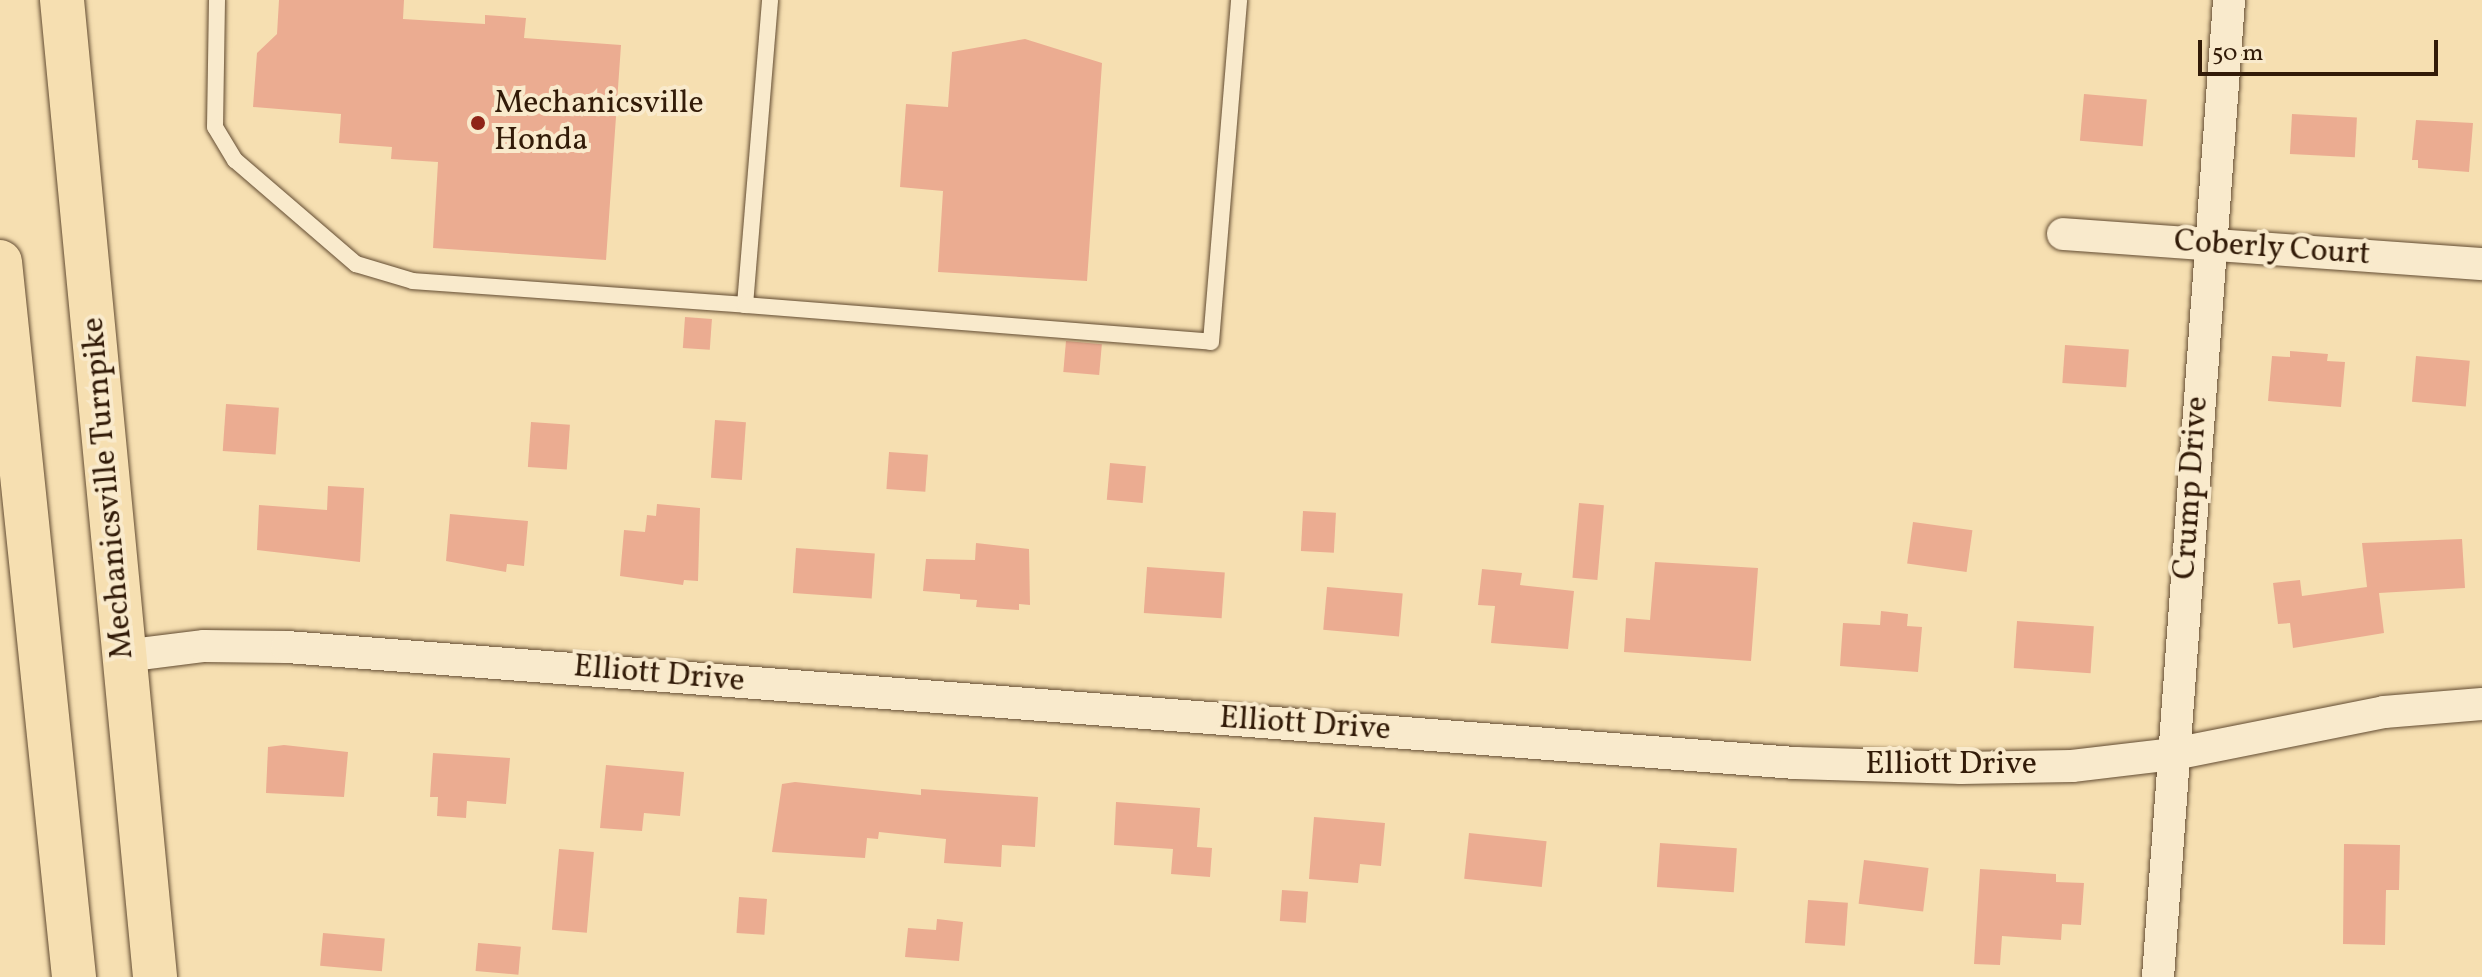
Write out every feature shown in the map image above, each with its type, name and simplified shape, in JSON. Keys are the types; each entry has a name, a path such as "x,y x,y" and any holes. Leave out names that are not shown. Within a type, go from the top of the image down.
{"highway":[{"name":"Mechanicsville Turnpike","path":"62,0 155,977"},
{"path":"0,262 74,977"}],"street":[{"name":"Crump Drive","path":"2158,977 2208,244 2229,0"},
{"name":"Coberly Court","path":"2063,234 2482,264"},
{"name":"Elliott Drive","path":"124,656 204,646 287,647 1796,763 2072,766 2174,754 2384,712 2482,704"}],"lane":[{"path":"217,0 215,127 235,160 356,264 413,281 1211,342 1239,0"},
{"path":"745,305 770,0"}],"building":[{"name":"Mechanicsville Honda","path":"279,0 404,0 403,19 485,24 485,15 526,18 524,38 621,45 606,260 433,248 438,162 391,159 392,147 339,143 341,114 253,107 257,53 277,34"},
{"path":"1025,39 1102,63 1087,281 938,272 943,191 900,187 906,104 948,107 952,52"},
{"path":"2084,94 2147,99 2143,146 2080,141"},
{"path":"2292,114 2357,117 2355,157 2290,154"},
{"path":"2416,120 2473,123 2469,172 2418,168 2418,160 2412,160"},
{"path":"685,317 712,319 710,350 683,348"},
{"path":"1066,341 1102,344 1099,375 1063,372"},
{"path":"2065,345 2129,349 2126,387 2062,383"},
{"path":"2290,351 2328,354 2327,361 2345,362 2341,407 2268,401 2272,356 2290,357"},
{"path":"2416,356 2470,361 2466,407 2412,402"},
{"path":"226,404 279,408 276,455 223,451"},
{"path":"715,420 746,422 742,480 711,478"},
{"path":"531,422 570,425 567,470 528,467"},
{"path":"889,452 928,455 925,492 886,489"},
{"path":"1110,463 1146,466 1143,503 1107,500"},
{"path":"328,486 364,488 360,562 257,550 259,505 327,510"},
{"path":"1579,503 1604,505 1597,580 1572,578"},
{"path":"657,504 700,508 698,581 684,580 683,585 620,576 624,530 645,532 647,515 656,516"},
{"path":"1303,511 1336,513 1334,553 1301,551"},
{"path":"450,514 528,521 524,566 507,564 506,572 446,561"},
{"path":"1913,522 1972,530 1967,572 1907,564"},
{"path":"2462,539 2465,588 2379,593 2384,633 2293,648 2290,623 2278,624 2273,583 2300,580 2302,596 2367,587 2362,543"},
{"path":"976,543 1029,549 1030,605 1019,604 1019,610 976,607 977,600 960,599 960,594 923,591 926,559 975,560"},
{"path":"796,548 875,554 872,598 793,593"},
{"path":"1655,562 1758,568 1751,661 1624,652 1626,618 1650,620"},
{"path":"1147,567 1225,572 1222,618 1144,613"},
{"path":"1482,569 1522,573 1520,585 1574,591 1568,649 1491,643 1495,606 1478,605"},
{"path":"1327,587 1403,594 1399,636 1323,630"},
{"path":"1881,611 1908,614 1907,626 1922,627 1918,672 1840,666 1843,623 1880,625"},
{"path":"2017,621 2094,626 2091,673 2014,668"},
{"path":"284,745 348,752 344,797 266,793 268,747"},
{"path":"433,753 510,758 506,804 467,801 466,818 437,816 438,797 430,797"},
{"path":"606,765 684,772 680,816 644,813 642,831 600,828"},
{"path":"795,782 921,795 921,789 1038,797 1035,847 1002,845 1001,867 944,863 946,839 879,832 878,839 867,838 865,858 772,852 782,784"},
{"path":"1116,802 1200,808 1197,847 1212,848 1210,877 1171,874 1173,849 1114,845"},
{"path":"1314,817 1385,823 1381,866 1360,864 1358,883 1309,879"},
{"path":"1469,833 1547,841 1542,887 1464,879"},
{"path":"1660,843 1737,848 1734,892 1657,887"},
{"path":"2344,844 2400,845 2399,890 2386,890 2385,945 2343,944"},
{"path":"559,849 594,852 587,933 552,930"},
{"path":"1864,860 1929,868 1923,912 1859,904"},
{"path":"1980,869 2056,874 2056,882 2084,883 2081,925 2062,924 2061,940 2002,936 2000,965 1974,964"},
{"path":"1282,890 1308,892 1306,923 1280,921"},
{"path":"739,897 767,899 764,935 736,933"},
{"path":"1808,900 1848,903 1845,946 1805,943"},
{"path":"937,919 963,922 959,961 905,957 908,928 936,930"},
{"path":"323,933 385,938 382,971 320,966"},
{"path":"478,943 521,947 518,975 476,971"}],"place":[{"name":"Mechanicsville Honda","path":"478,123"}]}
